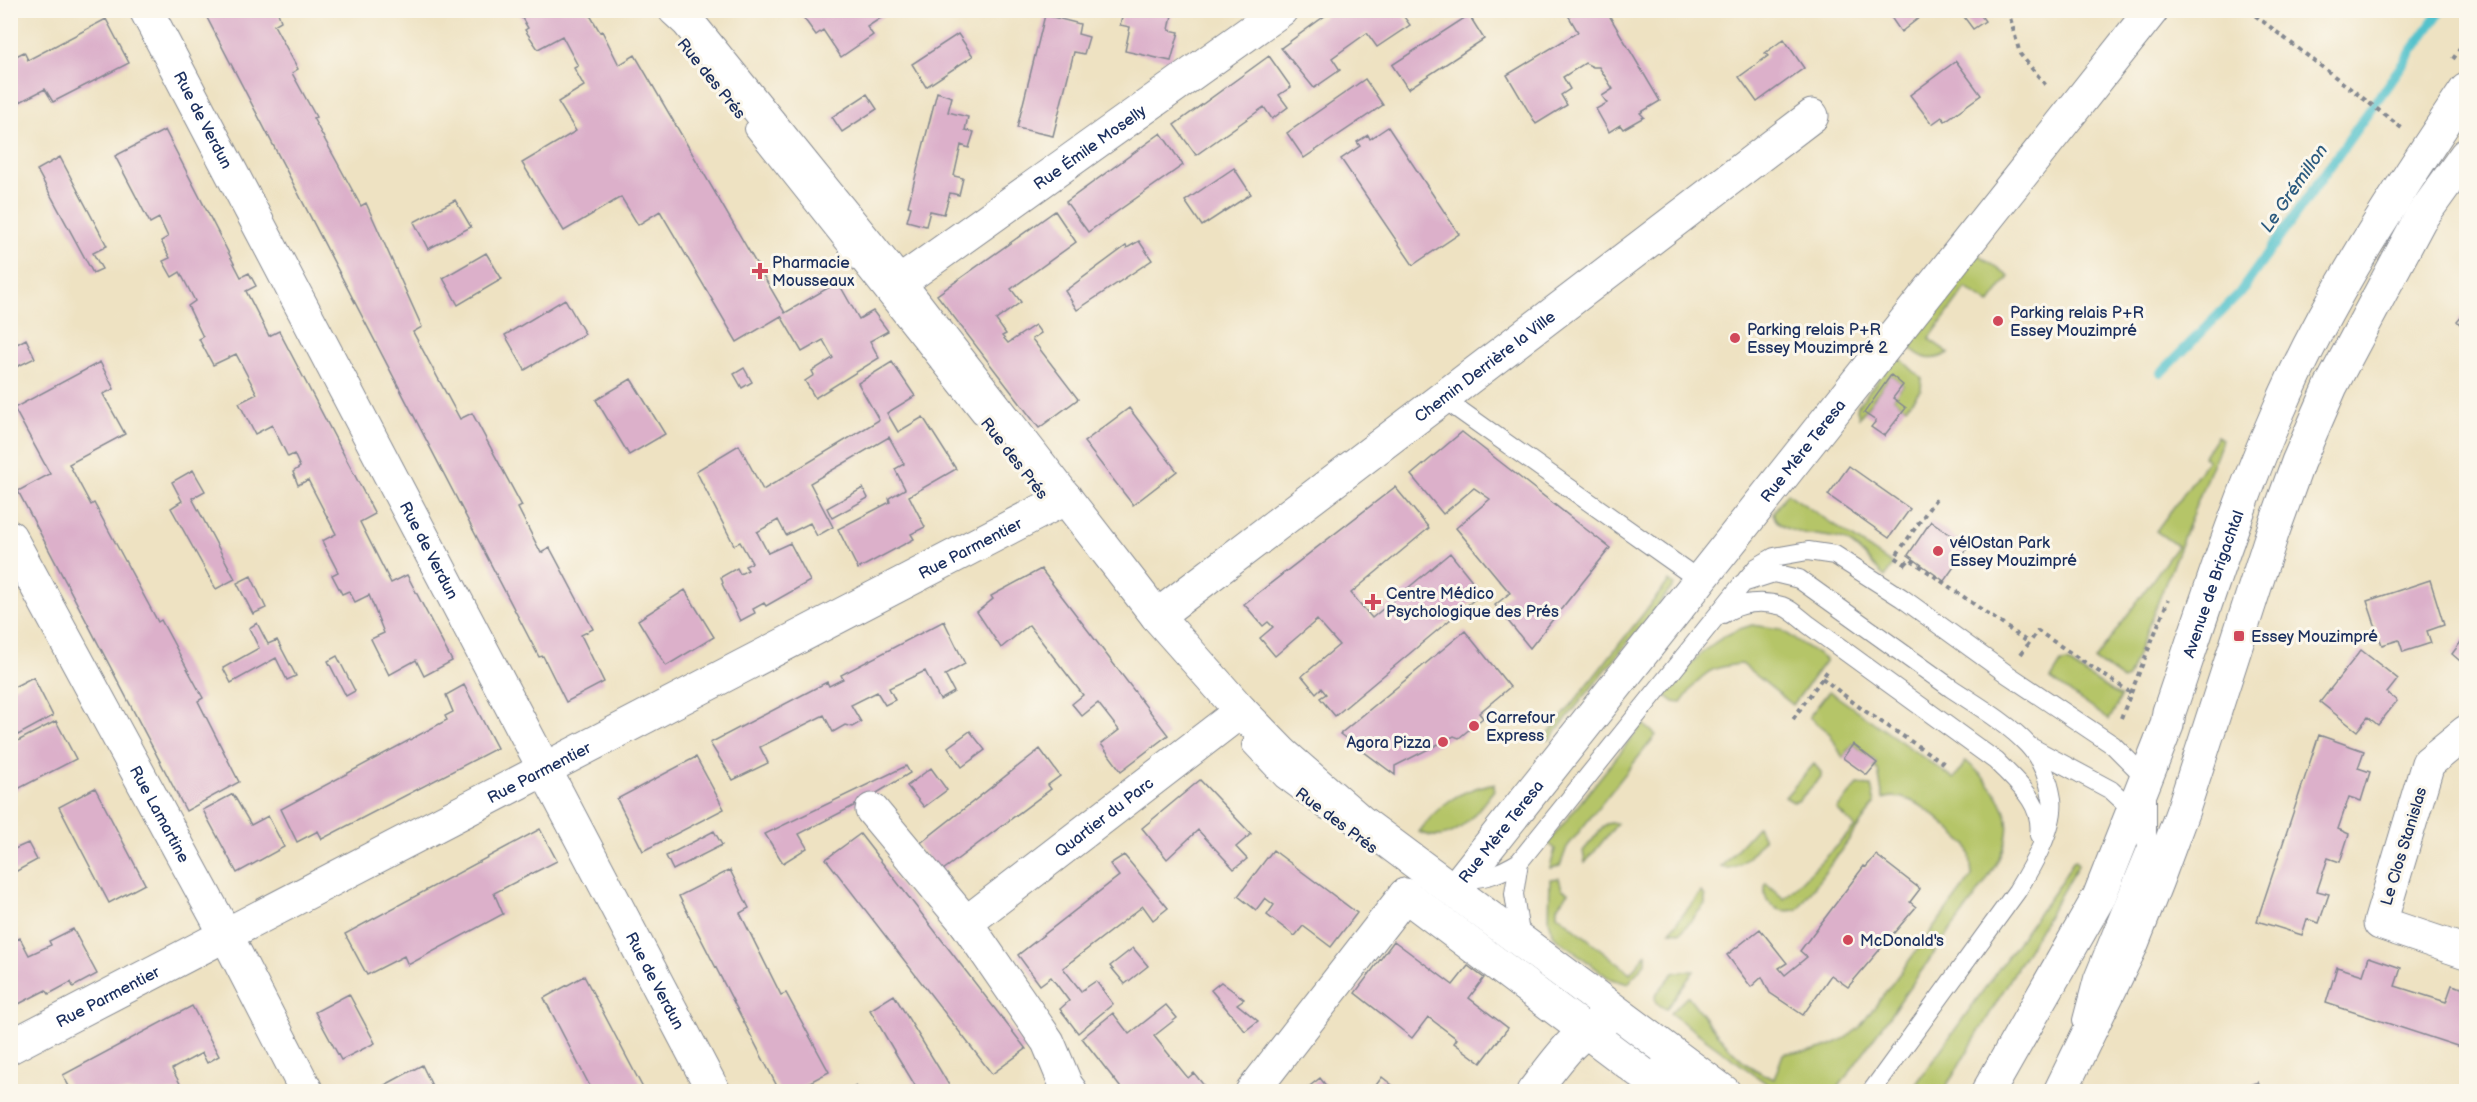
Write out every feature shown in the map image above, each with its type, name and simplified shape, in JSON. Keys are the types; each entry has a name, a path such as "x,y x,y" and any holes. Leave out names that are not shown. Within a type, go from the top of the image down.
{"street":[{"name":"Rue de Verdun","path":"146,10 714,1092"},
{"name":"Rue des Prés","path":"675,10 688,22 899,283 1059,501 1157,616 1235,716 1321,788 1408,871 1460,905 1519,937 1603,1021 1667,1092"},
{"name":"Rue Émile Moselly","path":"899,283 1281,10"},
{"name":"Rue Mère Teresa","path":"1460,905 1699,580 2152,10"},
{"name":"Avenue de Brigachtal","path":"1988,1092 2099,897 2141,817 2147,778 2240,506 2278,411 2328,312 2382,220 2466,90"},
{"name":"Chemin Derrière la Ville","path":"1157,616 1812,116"},
{"path":"2063,1084 2131,946 2157,880 2183,810 2272,534 2298,462 2331,386 2420,219 2466,155"},
{"name":"Rue Parmentier","path":"10,1047 1059,501"},
{"name":"Rue Lamartine","path":"10,537 226,935 307,1092"},
{"name":"Quartier du Parc","path":"966,923 1235,716"},
{"name":"Le Clos Stanislas","path":"2466,732 2428,763 2380,923 2466,952"},
{"path":"872,810 966,923 1048,1042 1071,1092"},
{"name":"Rue des Prés","path":"1408,871 1460,905 1603,1021 1724,1092"},
{"path":"1252,1092 1408,871"},
{"path":"1533,1092 1576,1037 1603,1021"}],"lane":[{"name":"Rue des Prés","path":"664,10 674,30 1235,716"},
{"path":"1444,399 1699,580"},
{"path":"1460,905 1483,879 1505,871 1519,862 1756,567 1774,557 1808,551 1835,555 1895,593 2007,674 2113,745 2147,778"},
{"path":"1743,583 1774,573 1799,579 1983,710 2028,745 2111,790 2141,817 2147,847 2093,978 2063,1084"},
{"path":"1713,622 1733,607 1749,602 1782,606 1996,761 2037,807 2041,822 2031,869"},
{"path":"1871,1092 2031,869 2050,820 2052,800 2044,770 2028,745"},
{"path":"1519,862 1514,894 1519,937 1540,974"},
{"name":"Rue des Prés","path":"1460,905 1540,974 1695,1092"}],"path":[{"path":"2008,10 2020,54 2069,114"},
{"path":"2248,10 2403,129"},
{"path":"1905,564 1895,557 1937,496"},
{"path":"1900,571 1910,559 2029,643"},
{"path":"2020,657 2038,631 2131,693"},
{"path":"1793,719 1832,664"},
{"path":"1822,678 1862,709 1945,765"}],"green space":[{"path":"1978,254 2009,277 1989,304 1966,288 1929,339 1949,353 1938,358 1919,355 1910,347 1909,341"},
{"path":"1902,360 1922,379 1921,389 1906,408 1893,398 1903,385 1891,375 1859,418 1858,405 1893,361"},
{"path":"2217,436 2222,439 2128,678 2123,680 2095,660 2177,546 2156,531 2208,460 2203,457"},
{"path":"1787,493 1893,565 1885,577 1848,542 1794,531 1777,522 1773,513"},
{"path":"1669,581 1674,585 1547,740 1547,736"},
{"path":"1752,625 1780,629 1826,660 1793,705 1742,664 1712,670 1700,679 1681,703 1674,702 1665,695 1702,652 1725,636"},
{"path":"2067,662 2120,697 2109,720 2051,679 2061,663"},
{"path":"1829,691 1954,779 1966,761 1996,793 2006,813 2007,834 1998,860 1982,887 1836,1091 1777,1091 1670,1013 1688,996 1736,1055 1774,1079 1783,1054 1825,1047 1840,1041 1859,1028 1972,876 1970,855 1966,844 1917,803 1895,797 1883,799 1878,770 1874,767 1877,763 1853,744 1843,758 1830,734 1809,717"},
{"path":"1643,724 1656,735 1567,847 1560,866 1550,868 1555,849 1548,843"},
{"path":"1814,764 1821,772 1821,777 1798,801 1793,802 1785,797"},
{"path":"1494,784 1494,790 1462,826 1443,836 1431,836 1419,832 1450,800"},
{"path":"1858,785 1871,786 1875,804 1798,909 1785,910 1773,906 1766,897 1766,883 1784,899 1855,827 1837,809"},
{"path":"1606,824 1617,824 1585,863 1583,851"},
{"path":"1758,826 1764,839 1750,855 1734,867 1721,867"},
{"path":"2076,860 2078,865 1944,1091 1911,1091 2058,886 2073,861"},
{"path":"1559,878 1562,889 1569,892 1557,907 1557,914 1630,973 1646,954 1646,961 1628,984 1609,978 1554,936 1549,921 1550,879"},
{"path":"1701,892 1705,896 1705,904 1681,932 1670,931"},
{"path":"1694,971 1666,1009 1656,1003 1655,995 1674,973"}],"building":[{"path":"203,10 277,10 281,21 274,25 298,69 292,73 316,117 313,118 361,206 366,203 422,327 413,332 460,419 472,413 522,506 518,508 541,553 550,548 593,629 581,635 604,682 566,702 543,656 539,657"},
{"path":"517,10 587,10 600,32 602,31 619,65 635,55 785,313 838,282 859,319 873,311 888,331 870,341 879,358 815,398 805,381 814,375 812,371 833,358 823,340 802,352 781,316 737,342 660,211 638,225 621,197 564,231 522,163 576,131 558,102 584,86 574,68 578,66 562,36 538,49 525,30 528,28"},
{"path":"803,10 885,10 887,14 867,27 873,35 841,57 823,30 816,35 800,13"},
{"path":"1124,10 1173,10 1169,30 1179,32 1171,61 1125,51 1130,27 1120,25"},
{"path":"1333,10 1399,10 1410,25 1377,47 1367,33 1332,58 1340,70 1314,88 1281,48"},
{"path":"1565,10 1606,10 1660,101 1640,113 1644,117 1623,129 1620,125 1609,132 1596,109 1607,103 1602,96 1613,89 1599,67 1585,63 1563,77 1570,89 1561,95 1567,105 1536,124 1507,75 1578,32"},
{"path":"1886,10 1929,10 1901,32"},
{"path":"1973,10 1977,10 1985,21 1973,29 1964,17"},
{"path":"1045,15 1080,24 1078,34 1089,37 1084,54 1074,52 1053,136 1017,128"},
{"path":"1469,15 1484,39 1408,89 1392,65"},
{"path":"106,19 129,63 53,102 45,89 10,107 10,59 24,52 28,60"},
{"path":"958,34 973,56 926,87 912,64"},
{"path":"1784,39 1804,68 1757,102 1739,77 1768,56 1765,53"},
{"path":"1269,56 1291,87 1279,95 1288,107 1272,119 1264,107 1196,155 1174,125"},
{"path":"1956,61 1981,95 1945,121 1942,117 1932,124 1910,95"},
{"path":"1365,79 1383,105 1304,158 1287,133"},
{"path":"937,92 952,97 948,112 968,117 965,130 974,132 969,148 961,145 954,176 963,178 959,195 950,193 944,214 930,211 926,226 907,221 911,207 908,206"},
{"path":"867,94 877,109 842,132 832,117"},
{"path":"1388,127 1459,234 1413,265 1341,159 1360,146 1357,142 1368,135 1370,139"},
{"path":"165,130 241,277 249,273 256,286 246,291 269,336 279,331 375,514 360,522 391,583 407,575 452,661 424,676 416,660 389,675 371,639 384,633 369,595 355,602 349,591 342,594 332,575 338,572 322,541 336,534 308,480 298,485 293,472 300,467 294,454 288,457 272,425 255,434 239,403 257,394 236,354 213,365 199,339 203,337 188,306 195,301 180,272 172,277 163,261 170,258 161,241 168,237 159,218 150,223 115,156"},
{"path":"1161,133 1183,165 1088,232 1066,202"},
{"path":"60,157 107,246 93,253 102,269 93,273 37,170"},
{"path":"1234,168 1251,194 1202,226 1185,201"},
{"path":"455,200 471,227 428,249 414,222"},
{"path":"1055,211 1076,242 1011,289 1021,302 996,320 1006,334 1002,336 1008,343 1035,325 1041,333 1032,339 1078,399 1039,428 937,295"},
{"path":"1139,241 1152,260 1077,310 1065,291 1126,246 1127,248"},
{"path":"486,253 502,279 458,305 443,278"},
{"path":"565,299 585,334 525,370 505,335"},
{"path":"2466,311 2466,331 2457,321"},
{"path":"10,330 17,344 26,339 35,358 10,370"},
{"path":"100,362 114,389 103,394 125,434 69,464 91,505 94,503 158,622 161,620 203,698 198,701 239,782 186,811 18,491 50,474 14,408"},
{"path":"892,362 915,396 887,413 898,432 923,417 956,469 909,496 925,527 911,534 914,539 858,569 838,529 890,502 889,498 905,489 895,469 904,464 889,437 810,483 833,527 817,536 810,523 786,535 778,520 757,532 768,553 790,543 810,581 766,606 764,603 753,609 755,613 740,621 722,584 721,577 737,568 740,574 748,570 745,566 752,563 740,542 734,545 696,471 739,445 763,490 879,420 858,383"},
{"path":"744,368 752,382 742,388 734,374"},
{"path":"1891,375 1903,385 1893,398 1906,408 1884,436 1871,427 1876,421 1864,413"},
{"path":"631,379 665,434 629,455 596,400"},
{"path":"1129,408 1177,471 1133,505 1084,442"},
{"path":"1462,432 1610,548 1530,648 1495,605 1510,593 1456,528 1490,499 1474,488 1443,514 1411,475"},
{"path":"1849,466 1910,509 1889,538 1828,495"},
{"path":"193,470 205,491 192,498 235,579 216,589 171,508 182,501 172,482"},
{"name":"Centre Médico Psychologique des Prés","path":"1395,487 1429,528 1351,593 1372,618 1450,553 1482,593 1335,716 1320,698 1326,694 1321,688 1316,693 1302,676 1339,645 1317,620 1275,656 1260,638 1273,627 1268,622 1263,626 1244,604"},
{"path":"863,488 868,498 832,518 827,508"},
{"name":"vélOstan Park Essey Mouzimpré","path":"1931,521 1968,547 1944,581 1908,555"},
{"path":"1041,569 1168,735 1121,771 1101,744 1119,730 1098,703 1082,716 1072,704 1083,695 1029,625 1001,648 977,612 993,599 991,596"},
{"path":"251,576 266,608 253,614 237,583"},
{"path":"2430,580 2444,625 2427,631 2431,643 2403,652 2399,640 2382,645 2367,601"},
{"path":"685,590 714,637 666,666 638,620"},
{"path":"944,621 965,664 945,675 954,692 940,700 925,671 889,688 895,700 885,705 877,692 851,705 861,722 852,727 845,725 833,732 824,715 760,747 768,763 733,780 710,743 827,682 829,686 843,679 841,675"},
{"path":"257,623 268,644 277,640 296,676 287,680 276,658 231,683 223,668 259,648 249,628"},
{"path":"1465,631 1510,687 1479,713 1483,718 1459,738 1454,736 1395,766 1395,775 1340,734"},
{"path":"2466,635 2466,666 2452,654"},
{"path":"2361,650 2398,679 2387,693 2397,701 2378,725 2368,717 2357,731 2320,702"},
{"path":"337,656 355,691 346,696 328,661"},
{"path":"33,677 53,716 18,735 10,721 10,689"},
{"path":"464,685 497,748 322,839 318,831 297,842 281,809 447,720 445,716 453,712 446,695"},
{"path":"56,721 76,759 14,791 10,784 10,745"},
{"path":"970,731 985,750 962,767 948,747"},
{"path":"2319,735 2364,751 2358,768 2370,772 2361,801 2349,797 2338,829 2349,834 2340,862 2328,858 2317,891 2329,894 2319,923 2307,919 2302,935 2257,921"},
{"path":"1853,744 1877,763 1867,775 1843,758"},
{"path":"1040,749 1060,776 1048,785 1051,789 939,873 918,845"},
{"path":"696,757 724,809 643,851 617,799"},
{"path":"906,766 910,773 867,799 799,834 807,848 783,863 765,834"},
{"path":"931,768 947,790 924,807 907,786"},
{"path":"1200,780 1251,834 1236,847 1247,859 1234,869 1198,830 1167,859 1142,828"},
{"path":"95,788 145,884 109,903 59,807"},
{"path":"233,794 251,825 268,816 284,847 237,873 203,810"},
{"path":"540,829 557,861 494,893 503,914 408,965 404,956 367,975 345,934"},
{"path":"714,831 722,845 673,870 666,856"},
{"path":"860,834 1026,1049 992,1074 826,859"},
{"path":"28,843 37,860 15,872 10,864 10,851"},
{"path":"1273,850 1357,913 1331,947 1303,926 1295,936 1267,915 1274,905 1265,898 1256,910 1238,896"},
{"path":"1124,855 1168,908 1153,920 1143,906 1063,968 1081,991 1096,981 1113,1004 1078,1033 1060,1009 1069,1001 1051,977 1040,985 1018,955 1119,876 1110,864"},
{"name":"McDonald's","path":"1876,855 1920,889 1910,902 1916,907 1848,987 1831,975 1803,1015 1770,993 1762,977 1751,987 1727,955 1760,929 1787,963 1779,968 1785,975 1807,957 1800,951 1864,866 1866,867"},
{"path":"730,870 749,908 740,913 781,995 786,993 829,1072 791,1092 780,1092 679,896"},
{"path":"73,929 97,974 73,987 71,982 49,994 46,990 11,1008 10,943 20,938 29,955 51,945 49,941"},
{"path":"1394,941 1453,985 1468,966 1484,978 1469,998 1508,1028 1481,1063 1454,1043 1457,1039 1428,1017 1412,1038 1355,993"},
{"path":"1133,948 1148,966 1125,984 1110,966"},
{"path":"2369,957 2401,968 2395,986 2446,1002 2452,985 2466,989 2466,1049 2326,1003 2337,967 2363,975"},
{"path":"584,976 645,1092 593,1092 544,998"},
{"path":"1221,982 1244,999 1237,1004 1258,1021 1245,1031 1211,990"},
{"path":"349,994 375,1043 341,1060 315,1012"},
{"path":"894,995 953,1092 919,1092 870,1010"},
{"path":"1166,1005 1177,1018 1154,1036 1188,1078 1194,1073 1209,1092 1124,1092 1082,1038 1113,1013 1129,1034"},
{"path":"192,1006 219,1056 207,1063 202,1053 172,1069 183,1089 178,1092 72,1092 63,1075"},
{"path":"422,1065 435,1092 372,1092"},
{"path":"1382,1077 1401,1092 1371,1092"},
{"path":"1320,1078 1331,1092 1302,1092"},
{"path":"2258,1082 2262,1092 2232,1092 2232,1091"},
{"path":"856,1085 859,1092 844,1092"}],"waterway":[{"name":"Le Grémillon","path":"2161,373 2239,294 2441,10"}],"place":[{"name":"Pharmacie Mousseaux","path":"760,271"},
{"name":"Parking relais P+R Essey Mouzimpré","path":"1998,321"},
{"name":"Parking relais P+R Essey Mouzimpré 2","path":"1735,338"},
{"name":"vélOstan Park Essey Mouzimpré","path":"1938,551"},
{"name":"Centre Médico Psychologique des Prés","path":"1373,602"},
{"name":"Essey Mouzimpré","path":"2239,636"},
{"name":"Carrefour Express","path":"1474,726"},
{"name":"Agora Pizza","path":"1443,742"},
{"name":"McDonald's","path":"1848,940"}]}
